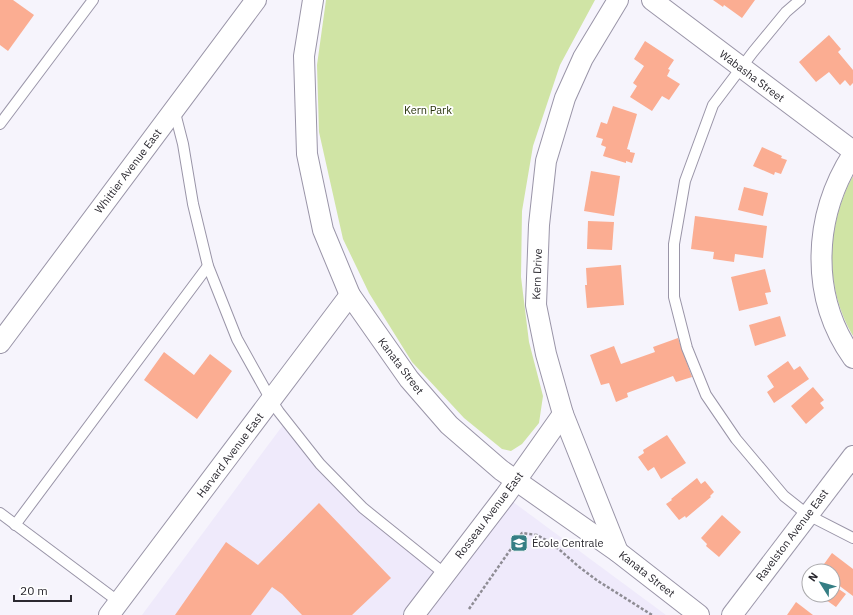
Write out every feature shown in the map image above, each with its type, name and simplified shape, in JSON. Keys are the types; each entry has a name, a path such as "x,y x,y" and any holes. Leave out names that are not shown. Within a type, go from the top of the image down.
{"street":[{"name":"Whittier Avenue East","path":"0,343 256,0"},
{"name":"Kanata Street","path":"313,0 304,56 307,154 323,230 350,295 409,379 449,425 501,470 618,552 699,615"},
{"name":"Kern Drive","path":"618,0 583,58 565,98 546,160 539,225 536,304 546,354 563,414 618,552"},
{"name":"Wabasha Street","path":"652,0 853,152"},
{"path":"853,152 838,180 827,212 823,228 821,260 822,277 829,309 842,339 853,358"},
{"name":"Harvard Avenue East","path":"114,608 350,295"},
{"name":"Rosseau Avenue East","path":"414,615 516,480 563,414"},
{"name":"Ravelston Avenue East","path":"732,615 853,456"}],"lane":[{"path":"0,124 93,0"},
{"path":"800,0 786,12 713,105 685,181 674,244 674,297 687,348 706,395 736,439 784,496 808,515 853,538"},
{"path":"174,110 183,144 193,204 208,266 237,339 271,400 320,464 363,508 445,574"},
{"path":"15,525 208,266"},
{"path":"0,513 114,608"}],"path":[{"path":"469,609 522,533 537,535 546,540 561,550 578,566 598,581 652,615"}],"shaded area":[{"path":"286,421 320,464 444,574 505,496 666,615 142,615"}],"green space":[{"name":"Kern Park","path":"326,0 595,0 560,65 533,146 522,211 521,277 529,342 543,396 539,423 522,444 511,451 502,449 464,418 412,362 369,293 343,239 319,132 317,65"},
{"path":"853,176 853,336 837,298 833,277 832,256 833,236 838,215 844,195"}],"building":[{"path":"0,0 13,0 34,15 8,51 0,45"},
{"path":"713,0 755,0 742,18 724,5 723,7"},
{"path":"829,35 841,49 838,52 853,70 853,83 850,86 845,80 840,85 829,72 816,82 799,62"},
{"path":"645,41 674,60 668,69 670,70 667,76 680,84 669,100 662,96 652,111 630,97 637,86 633,83 644,66 634,59"},
{"path":"613,106 637,114 627,149 630,150 630,152 635,153 632,163 626,161 626,163 603,156 606,147 601,145 603,139 596,137 601,122 607,124"},
{"path":"762,147 782,156 781,158 787,160 781,174 775,172 774,175 753,166"},
{"path":"591,171 620,176 614,216 584,211"},
{"path":"744,187 768,193 763,216 738,210"},
{"path":"695,216 767,226 763,258 735,254 734,262 713,259 714,252 691,249"},
{"path":"588,221 614,222 612,250 587,249"},
{"path":"621,265 624,305 587,308 585,285 587,285 586,268"},
{"path":"765,269 771,292 765,293 768,304 739,311 731,277"},
{"path":"780,316 786,336 755,346 749,325"},
{"path":"678,338 692,377 676,382 673,376 627,393 628,397 616,402 609,383 601,385 590,355 614,346 621,364 655,352 653,347"},
{"path":"164,352 194,375 210,354 232,371 197,419 144,380"},
{"path":"788,361 794,370 800,366 809,379 774,403 767,392 774,387 767,376"},
{"path":"813,387 824,400 820,403 824,408 806,424 791,406"},
{"path":"667,435 686,463 661,479 654,467 648,471 638,457 644,453 643,450"},
{"path":"697,478 701,484 705,481 714,492 710,496 711,497 686,518 685,516 679,520 666,504"},
{"path":"319,503 391,578 352,615 302,615 282,594 272,587 251,615 175,615 226,542 258,565"},
{"path":"722,515 741,532 719,557 706,546 707,544 701,538"},
{"path":"832,553 853,569 853,596 841,587 841,563 825,563"},
{"path":"841,591 846,594 841,600"},
{"path":"796,602 813,615 787,615"},
{"path":"830,603 839,603 836,607"}],"place":[{"name":"École Centrale","path":"519,543"}]}
